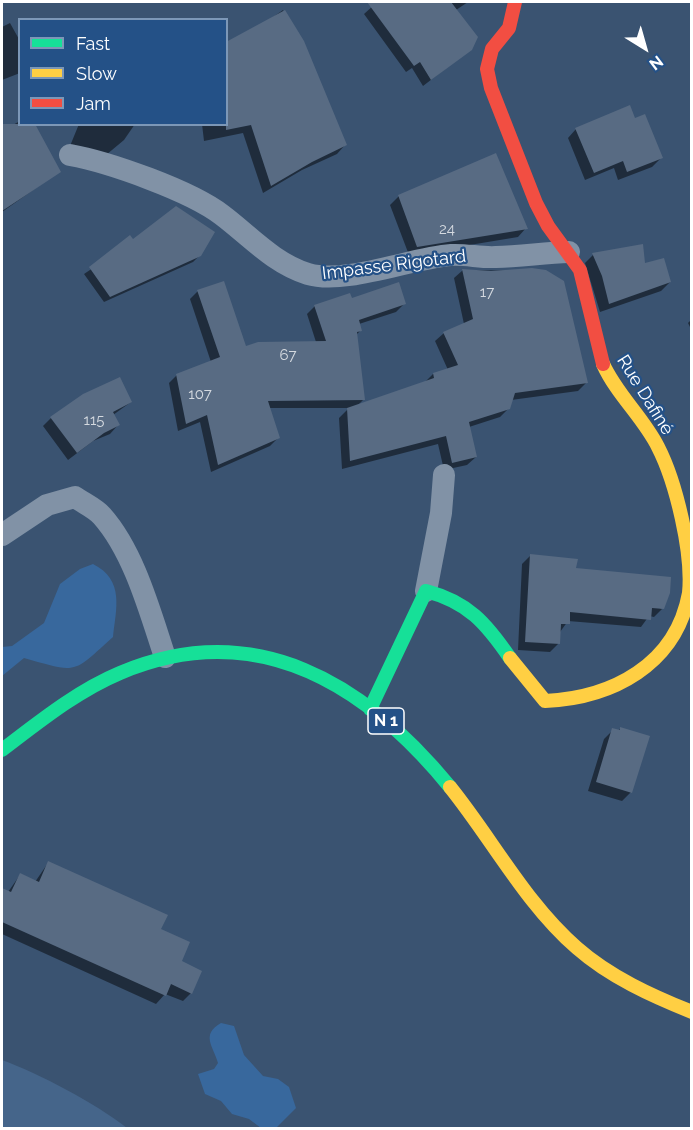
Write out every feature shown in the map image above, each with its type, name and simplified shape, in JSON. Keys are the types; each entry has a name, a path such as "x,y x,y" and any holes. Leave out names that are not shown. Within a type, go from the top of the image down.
{"street":[{"name":"Rue Dafiné","path":"426,591 438,593 464,604 509,653 531,689 545,701 572,701 614,687 653,664 679,624 691,588 686,519 652,436 625,401 603,366 593,337 588,291 580,269 544,219 491,88 487,69 492,49 509,28 515,2"},
{"name":"Impasse Rigotard","path":"70,155 165,186 196,199 221,214 281,262 308,274 325,277 369,272 450,255 495,257 569,252"},
{"path":"370,709 426,591 441,513 444,475"},
{"path":"2,535 47,505 75,498 101,514 117,538 145,597 165,657"},
{"name":"N 1","path":"2,750 83,693 120,672 165,657 192,652 213,652 263,657 304,668 339,684 395,729 448,784 564,937 612,974 692,1012"}],"shaded area":[{"path":"93,564 110,578 114,587 116,606 113,637 81,664 73,667 65,668 24,658 2,676 2,647 12,646 44,623 60,584 80,569"},
{"path":"221,1023 234,1026 244,1055 263,1076 278,1079 289,1087 296,1108 276,1128 261,1128 249,1119 232,1114 221,1101 205,1094 198,1074 214,1069 218,1063 210,1037 211,1032"},
{"path":"2,1060 67,1090 127,1128 2,1128"}],"building":[{"path":"367,2 451,2 478,37 472,50 431,80 420,62 414,66"},
{"path":"285,10 304,41 347,145 271,186 251,125 226,130 228,126 228,41"},
{"path":"630,105 635,118 645,114 663,158 627,172 623,161 594,173 575,128"},
{"path":"2,124 36,126 61,172 2,211"},
{"path":"496,153 528,229 417,247 398,195"},
{"path":"176,206 215,232 201,256 110,297 89,267 130,235 133,239"},
{"path":"643,244 645,263 664,258 671,282 609,304 602,276 592,253"},
{"path":"532,268 546,270 564,281 588,383 515,393 510,409 469,422 477,457 452,463 446,436 350,461 347,408 434,378 433,373 458,365 443,332 473,319 462,269 491,271"},
{"path":"224,281 246,346 258,342 326,341 314,305 350,293 352,298 399,282 406,304 359,320 362,331 357,332 365,400 268,401 280,438 218,465 207,415 186,424 176,374 220,357 197,290"},
{"path":"120,377 132,402 113,412 120,425 104,433 77,453 50,417 83,394"},
{"path":"530,554 578,559 576,568 671,577 670,593 664,609 652,608 651,620 570,612 570,624 561,624 560,644 525,642"},
{"path":"620,727 650,736 632,793 596,782 612,728 620,730"},
{"path":"48,861 168,915 161,929 190,942 182,961 202,971 192,994 171,984 166,996 2,922 2,888 11,892 20,873 39,882"}],"traffic: fast":[{"path":"370,709 426,591 465,608 484,624 510,658"},
{"path":"2,750 44,718 104,680 169,657 217,652 261,657 304,670 344,690 382,717 417,750 450,787"}],"traffic: slow":[{"path":"510,658 545,701 594,693 637,673 655,658 670,640 682,618 689,593 690,577 686,538 677,498 665,462 652,436 615,386 603,364"},
{"path":"450,787 525,891 559,931 577,948 603,968 632,985 692,1012"}],"traffic: jam":[{"path":"515,2 509,28 492,49 487,69 491,88 536,203 548,226 580,270 603,364"}]}
